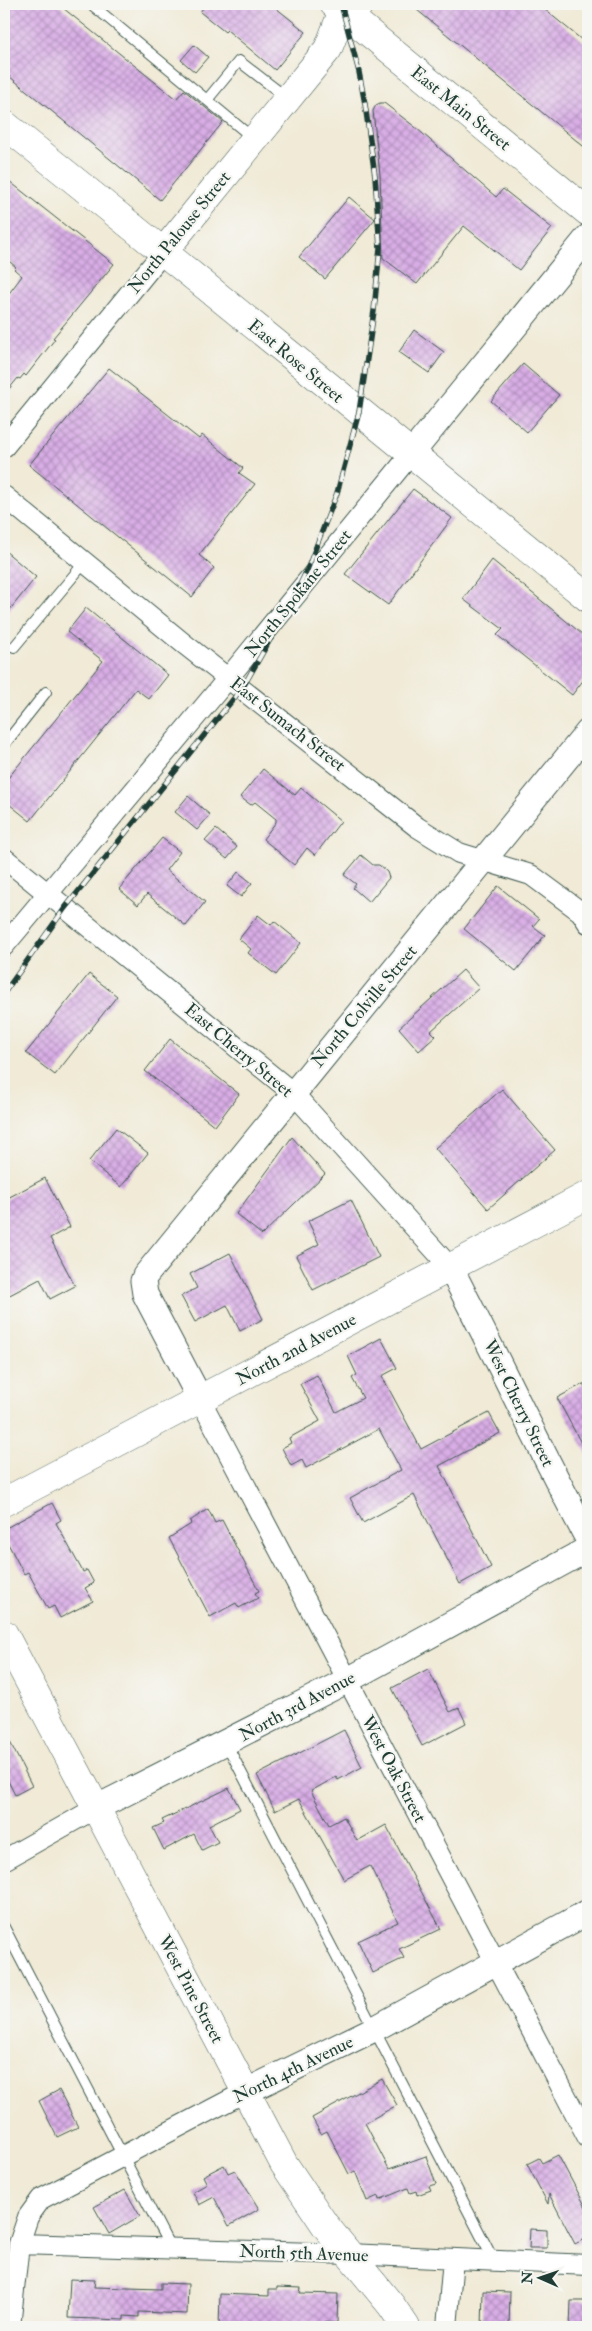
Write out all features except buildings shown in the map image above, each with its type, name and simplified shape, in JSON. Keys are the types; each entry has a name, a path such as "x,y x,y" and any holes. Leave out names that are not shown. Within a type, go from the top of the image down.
{"main road":[{"name":"North Palouse Street","path":"164,251 328,49 347,5"},
{"name":"East Main Street","path":"347,5 588,212"},
{"name":"East Rose Street","path":"4,124 164,251 588,598"},
{"name":"North 2nd Avenue","path":"4,1502 588,1194"},
{"name":"West Pine Street","path":"4,1634 245,2092 303,2194 391,2305 406,2327"}],"street":[{"name":"North Spokane Street","path":"4,946 230,677 588,237"},
{"name":"North Palouse Street","path":"4,447 164,251"},
{"name":"East Sumach Street","path":"4,496 416,827 459,853 485,859 531,875 581,912 588,923"},
{"name":"North Colville Street","path":"200,1399 145,1294 143,1281 148,1271 588,732"},
{"name":"East Cherry Street","path":"4,858 293,1093 450,1268"},
{"name":"West Cherry Street","path":"450,1268 498,1358 524,1418 588,1539"},
{"name":"West Oak Street","path":"200,1399 588,2138"},
{"name":"North 3rd Avenue","path":"4,1860 96,1808 348,1680 588,1549"},
{"name":"North 4th Avenue","path":"10,2327 19,2244 28,2217 41,2199 245,2092 374,2029 588,1912"},
{"name":"North 5th Avenue","path":"19,2244 349,2254 588,2265"},
{"path":"447,2327 453,2259"}],"lane":[{"path":"91,4 254,140"},
{"path":"207,100 239,61 288,98"},
{"path":"14,647 85,562"},
{"path":"4,745 46,692"},
{"path":"226,1743 494,2261"},
{"path":"4,1927 172,2250"}],"railway":[{"path":"4,993 65,908 243,687 292,601 307,570 337,493 359,412 374,311 380,248 375,176 365,104 359,72 341,4"}]}
